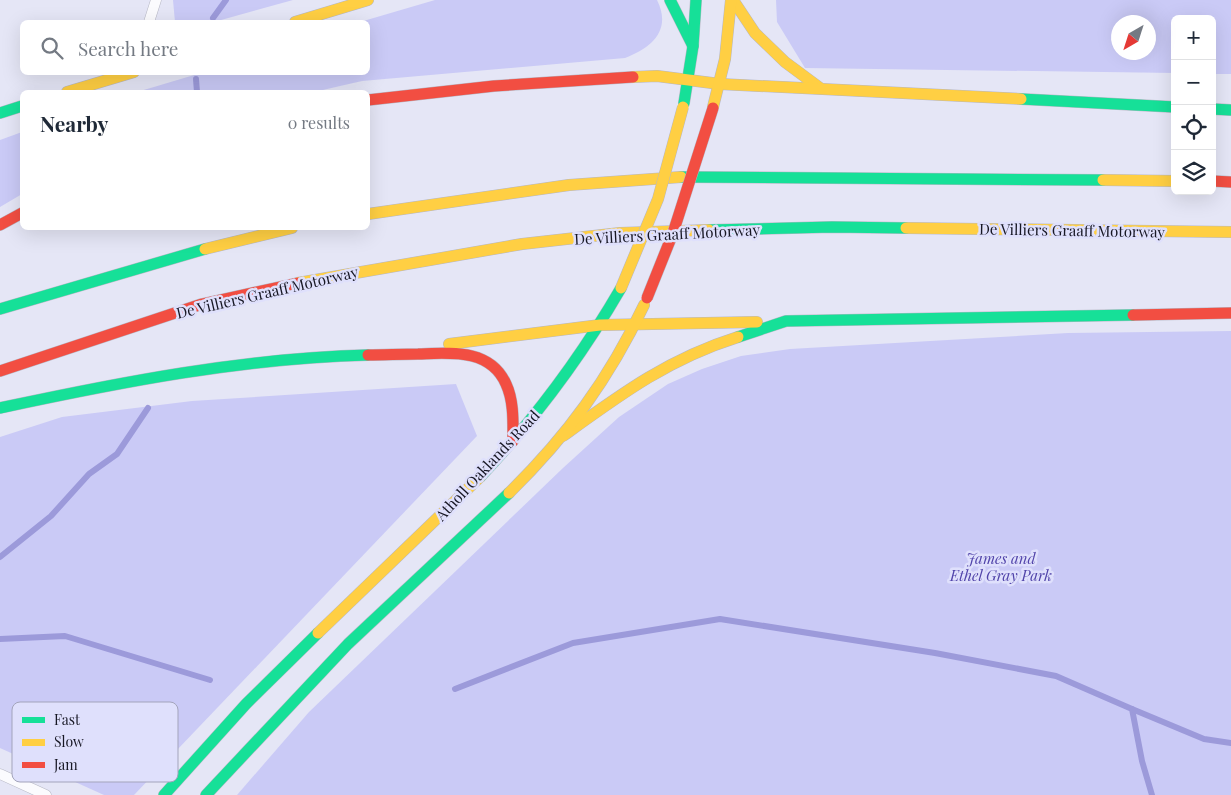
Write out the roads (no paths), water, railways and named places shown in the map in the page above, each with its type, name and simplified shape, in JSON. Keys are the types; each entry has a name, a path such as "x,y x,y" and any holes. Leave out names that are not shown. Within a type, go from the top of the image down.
{"main road":[{"path":"302,20 368,0"},
{"path":"670,0 693,46"},
{"name":"Atholl Oaklands Road","path":"178,780 259,691 476,481 536,413 600,325 621,288 658,200 676,139 683,106 693,46 696,0"},
{"path":"732,0 754,33 785,62 820,88"},
{"name":"Atholl Oaklands Road","path":"206,795 266,727 563,436 589,403 635,324 673,233 720,84 732,0"},
{"path":"74,90 124,75"},
{"path":"370,100 494,86 657,76 720,84 1171,107"},
{"path":"0,113 20,107"},
{"path":"1216,109 1231,110"},
{"path":"370,214 570,185 693,176 1171,181"},
{"path":"1216,182 1231,182"},
{"path":"0,225 20,214"},
{"name":"De Villiers Graaff Motorway","path":"0,371 37,357 202,304 328,276 522,244 620,233 832,227 1231,232"},
{"path":"0,309 170,258 284,230"},
{"path":"0,408 91,388 166,375 270,362 377,353 600,325 1231,313"},
{"path":"563,436 638,382 679,360 715,344 786,322"},
{"path":"377,353 453,352 473,355 485,360 503,376 510,395 513,411 513,441"},
{"name":"Atholl Oaklands Road","path":"164,795 176,782"}],"lane":[{"path":"150,20 156,0"},
{"path":"0,774 12,779"},
{"path":"18,782 46,795"}],"waterway":[{"path":"213,18 226,0"},
{"path":"196,79 197,90"},
{"path":"0,557 51,516 89,474 117,454 148,408"},
{"path":"455,689 573,643 720,619 935,653 1056,676 1132,709 1142,761 1152,795"},
{"path":"0,639 65,636 210,680"},
{"path":"1132,709 1204,739 1231,743"}],"park label":[{"name":"James and Ethel Gray Park","path":"1001,566"}]}
